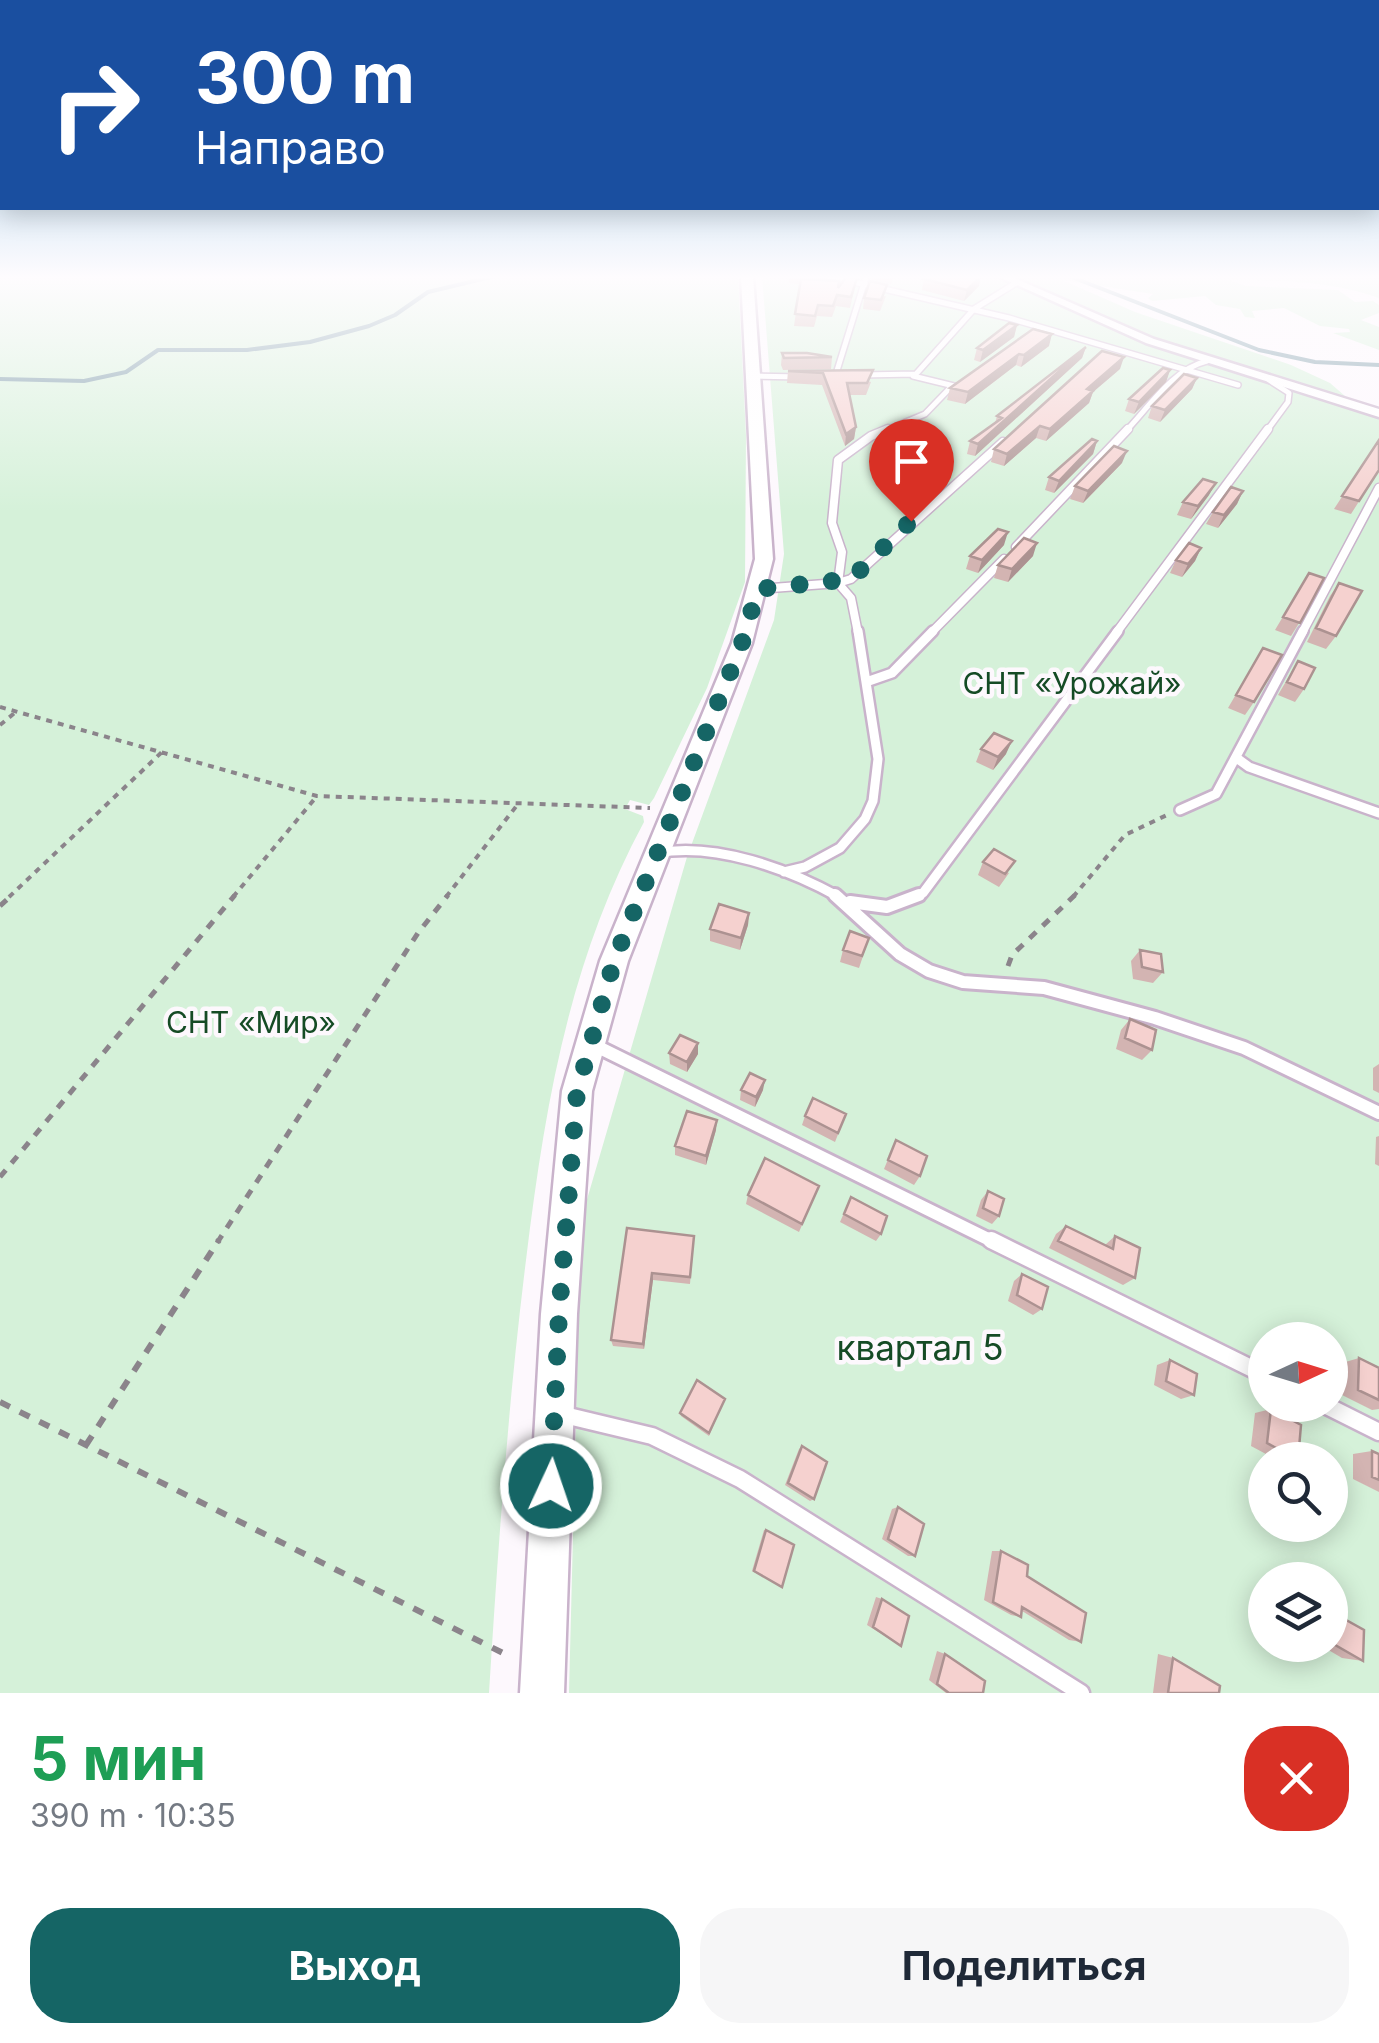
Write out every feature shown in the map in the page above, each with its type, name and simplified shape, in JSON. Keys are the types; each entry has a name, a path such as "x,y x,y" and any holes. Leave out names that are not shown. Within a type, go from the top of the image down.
{"street":[{"path":"542,1683 554,1412 577,1092 614,961 742,643 758,589 764,558 752,355"},
{"path":"1191,355 1379,413"}],"lane":[{"path":"834,377 841,355"},
{"path":"753,376 916,374 933,355"},
{"path":"1096,359 1099,355"},
{"path":"1135,355 1238,385"},
{"path":"869,681 892,673 1186,369 1207,361"},
{"path":"654,854 684,848 704,851 812,882 872,910 895,907 923,893 1288,402 1285,390 1253,373"},
{"path":"906,374 950,388"},
{"path":"838,583 842,552 832,524 838,460 870,436 925,414 950,388 960,385"},
{"path":"758,589 851,579 1010,435"},
{"path":"1180,810 1216,794 1238,759 1274,681 1379,488"},
{"path":"779,873 813,868 828,859 867,818 878,760 867,710 869,681 861,664 853,600 848,589 838,583"},
{"path":"1238,759 1248,767 1379,812"},
{"path":"844,900 900,954 929,971 964,982 1044,988 1156,1018 1244,1048 1379,1114"},
{"path":"591,1044 1248,1367"},
{"path":"554,1412 652,1436 740,1479 1081,1693"},
{"path":"1348,1416 1379,1432"}],"path":[{"path":"0,707 317,796 675,809"},
{"path":"0,725 17,711"},
{"path":"0,906 162,752"},
{"path":"0,1178 317,796"},
{"path":"86,1445 418,933 518,804"},
{"path":"1004,975 1012,955 1070,902 1126,836 1180,810"},
{"path":"0,1402 542,1683"}],"green space":[{"name":"СНТ «Мир»","path":"0,355 742,355 745,582 707,688 654,798 649,805 630,800 625,809 643,816 644,822 597,927 564,1035 552,1090 520,1314 489,1693 0,1693"},
{"path":"768,355 1192,355 1379,416 1379,1693 569,1693 581,1220 687,857 774,620 784,554"},
{"path":"1194,355 1262,355 1330,383 1353,403"}],"building":[{"path":"783,355 832,357 784,358"},
{"path":"996,355 1018,355 968,392 950,388"},
{"path":"1077,355 978,444 970,441 1002,418 997,416"},
{"path":"1098,355 1124,357 1050,429 1040,426 1007,454 994,449"},
{"path":"1163,368 1170,370 1139,402 1129,399"},
{"path":"873,370 867,383 847,383 856,427 846,434 823,373 788,371"},
{"path":"1184,374 1197,378 1165,410 1152,406"},
{"path":"1092,439 1097,441 1059,481 1049,477"},
{"path":"1379,440 1379,470 1359,501 1342,496"},
{"path":"1114,446 1127,451 1088,491 1075,486"},
{"path":"1203,479 1216,483 1198,506 1183,502"},
{"path":"1231,487 1243,491 1224,515 1213,512"},
{"path":"998,529 1008,532 982,560 970,556"},
{"path":"1024,538 1037,543 1012,569 998,565"},
{"path":"1189,543 1201,548 1188,564 1176,560"},
{"path":"1309,573 1324,578 1300,623 1283,617"},
{"path":"1339,583 1362,591 1336,636 1316,628"},
{"path":"1263,648 1282,655 1254,702 1236,695"},
{"path":"1298,661 1315,668 1304,689 1287,682"},
{"path":"994,733 1012,741 998,757 981,749"},
{"path":"994,849 1015,861 1005,874 983,862"},
{"path":"719,904 749,913 741,938 710,929"},
{"path":"850,931 869,938 862,956 843,950"},
{"path":"1140,950 1161,954 1163,972 1142,967"},
{"path":"1130,1019 1156,1030 1152,1050 1125,1038"},
{"path":"680,1035 698,1043 687,1062 669,1053"},
{"path":"750,1073 765,1080 756,1097 741,1090"},
{"path":"813,1098 846,1114 838,1133 805,1116"},
{"path":"687,1111 717,1120 706,1156 675,1146"},
{"path":"896,1140 927,1156 920,1176 888,1160"},
{"path":"765,1158 819,1186 802,1224 748,1195"},
{"path":"988,1191 1004,1199 999,1216 983,1208"},
{"path":"851,1197 887,1216 881,1234 844,1214"},
{"path":"1066,1226 1113,1249 1115,1236 1140,1248 1135,1278 1058,1241"},
{"path":"627,1228 694,1236 690,1277 652,1273 643,1344 611,1340"},
{"path":"1022,1274 1048,1287 1042,1309 1017,1295"},
{"path":"1359,1358 1379,1368 1379,1400 1358,1390"},
{"path":"1170,1360 1197,1374 1194,1395 1166,1381"},
{"path":"697,1380 725,1399 709,1433 680,1413"},
{"path":"1269,1422 1301,1425 1300,1442 1267,1442"},
{"path":"802,1446 827,1462 814,1499 788,1483"},
{"path":"1372,1451 1379,1454 1379,1480 1372,1477"},
{"path":"898,1507 924,1524 915,1556 888,1539"},
{"path":"766,1530 794,1545 782,1587 754,1571"},
{"path":"1001,1551 1028,1565 1027,1576 1086,1613 1081,1642 1022,1607 1021,1617 993,1602"},
{"path":"882,1599 909,1616 901,1646 873,1627"},
{"path":"1348,1621 1364,1630 1363,1661 1348,1652"},
{"path":"945,1654 985,1681 983,1693 949,1693 937,1684"},
{"path":"1173,1658 1220,1686 1219,1693 1168,1693"}],"waterway":[{"path":"0,379 84,381 126,372 151,355"},
{"path":"1282,355 1315,362 1379,365"}],"route":[{"path":"551,1486 559,1314 577,1092 614,961 742,643 758,589 851,579 911,521"}],"park label":[{"name":"СНТ «Урожай»","path":"1072,684"},
{"name":"квартал 5","path":"920,1348"}]}
